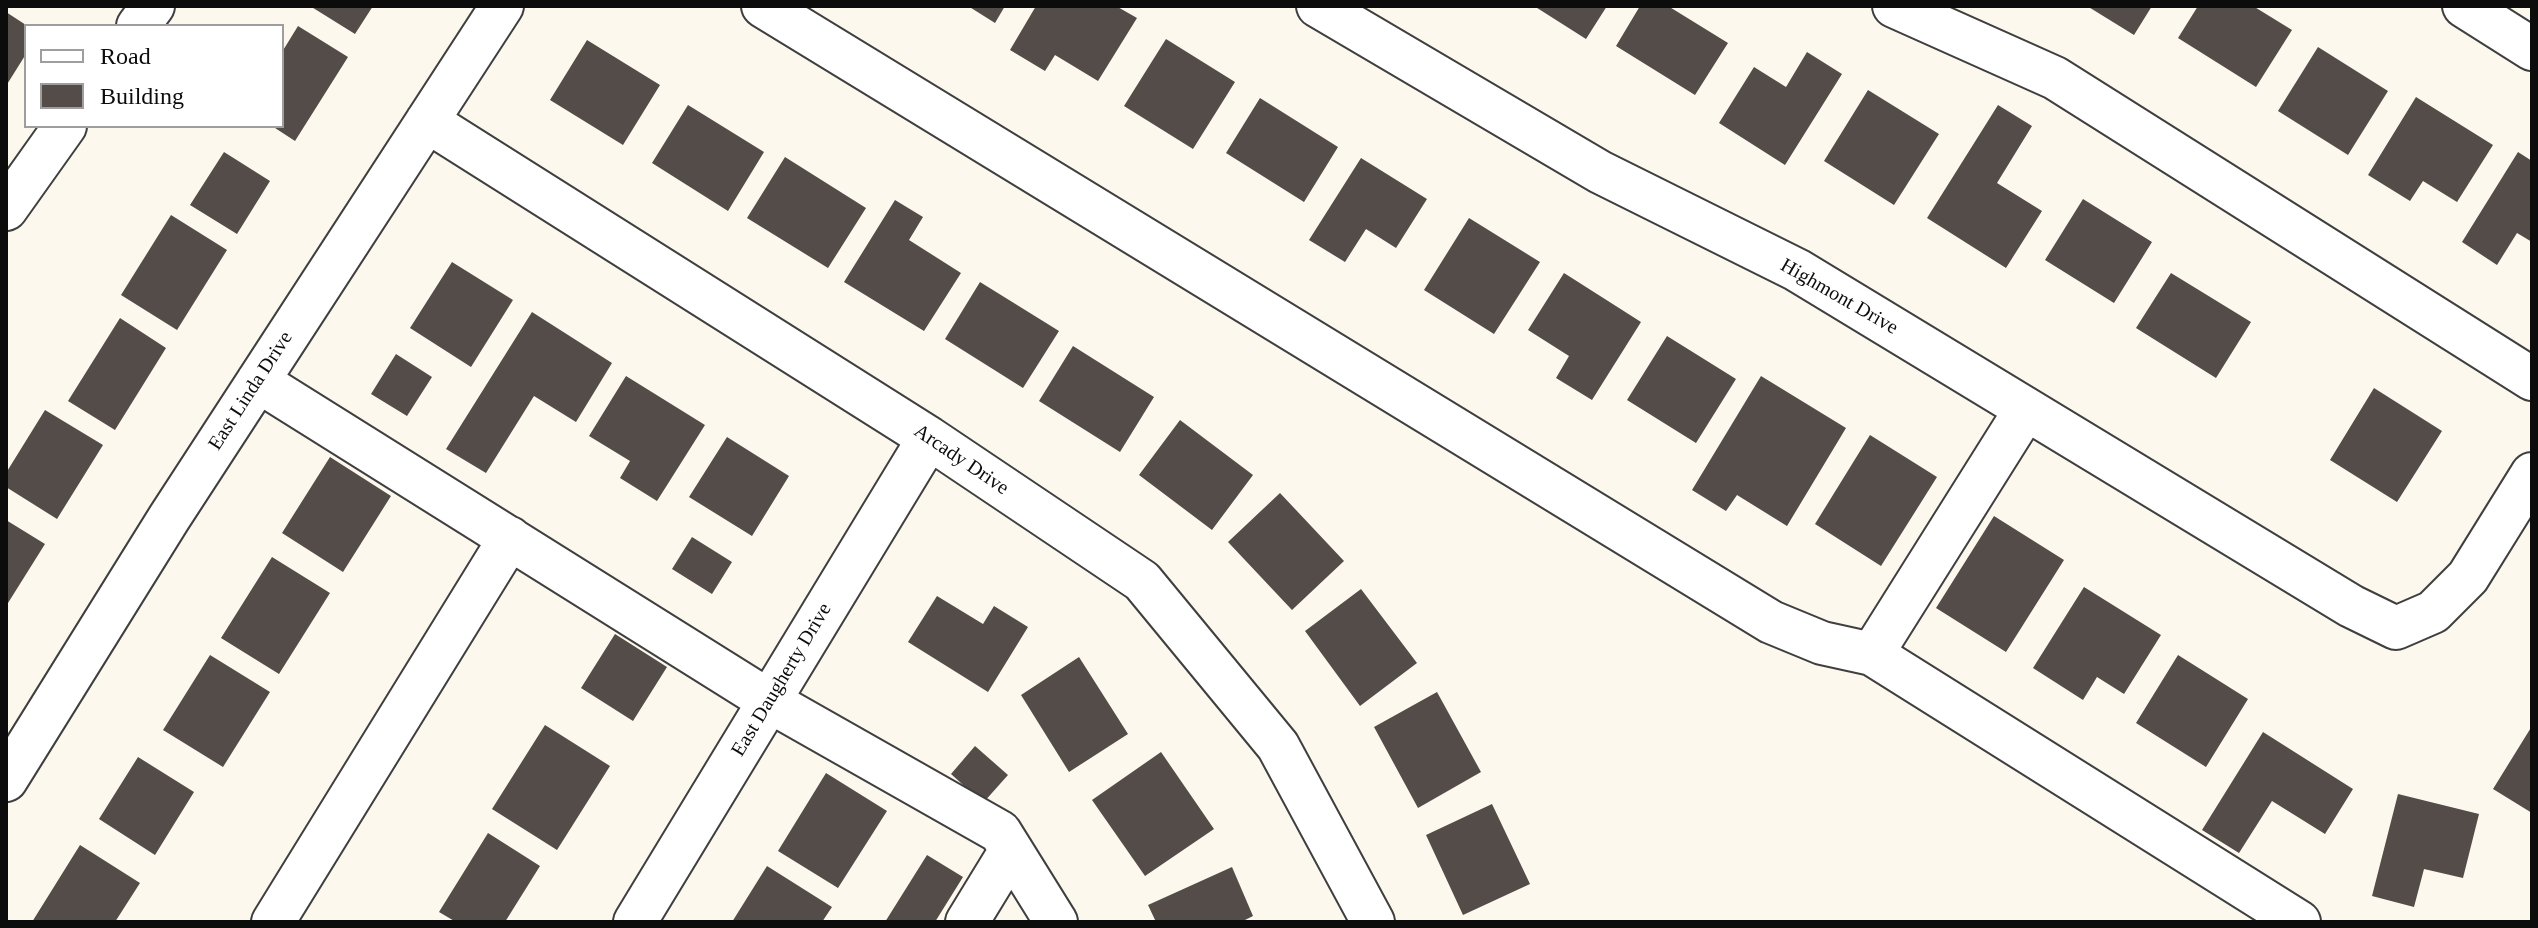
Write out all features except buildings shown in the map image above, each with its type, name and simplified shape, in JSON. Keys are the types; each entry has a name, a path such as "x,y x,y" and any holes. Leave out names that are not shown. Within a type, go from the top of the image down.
{"street":[{"path":"140,24 153,6"},
{"name":"East Linda Drive","path":"6,780 258,381 502,6"},
{"path":"763,6 1771,622 1822,643 1872,654 2299,922"},
{"name":"Highmont Drive","path":"1318,6 1600,172 1797,270 2351,606 2396,628 2433,612 2468,577 2532,474"},
{"path":"1894,6 2055,78 2532,379"},
{"path":"2464,6 2532,49"},
{"name":"Arcady Drive","path":"427,121 929,438 1142,581 1278,746 1373,922"},
{"path":"6,209 64,128"},
{"path":"258,381 769,701 1000,832 1056,922"},
{"path":"1872,654 2026,409"},
{"name":"East Daugherty Drive","path":"635,922 929,438"},
{"path":"273,922 510,538"},
{"path":"967,922 1011,850"}]}
